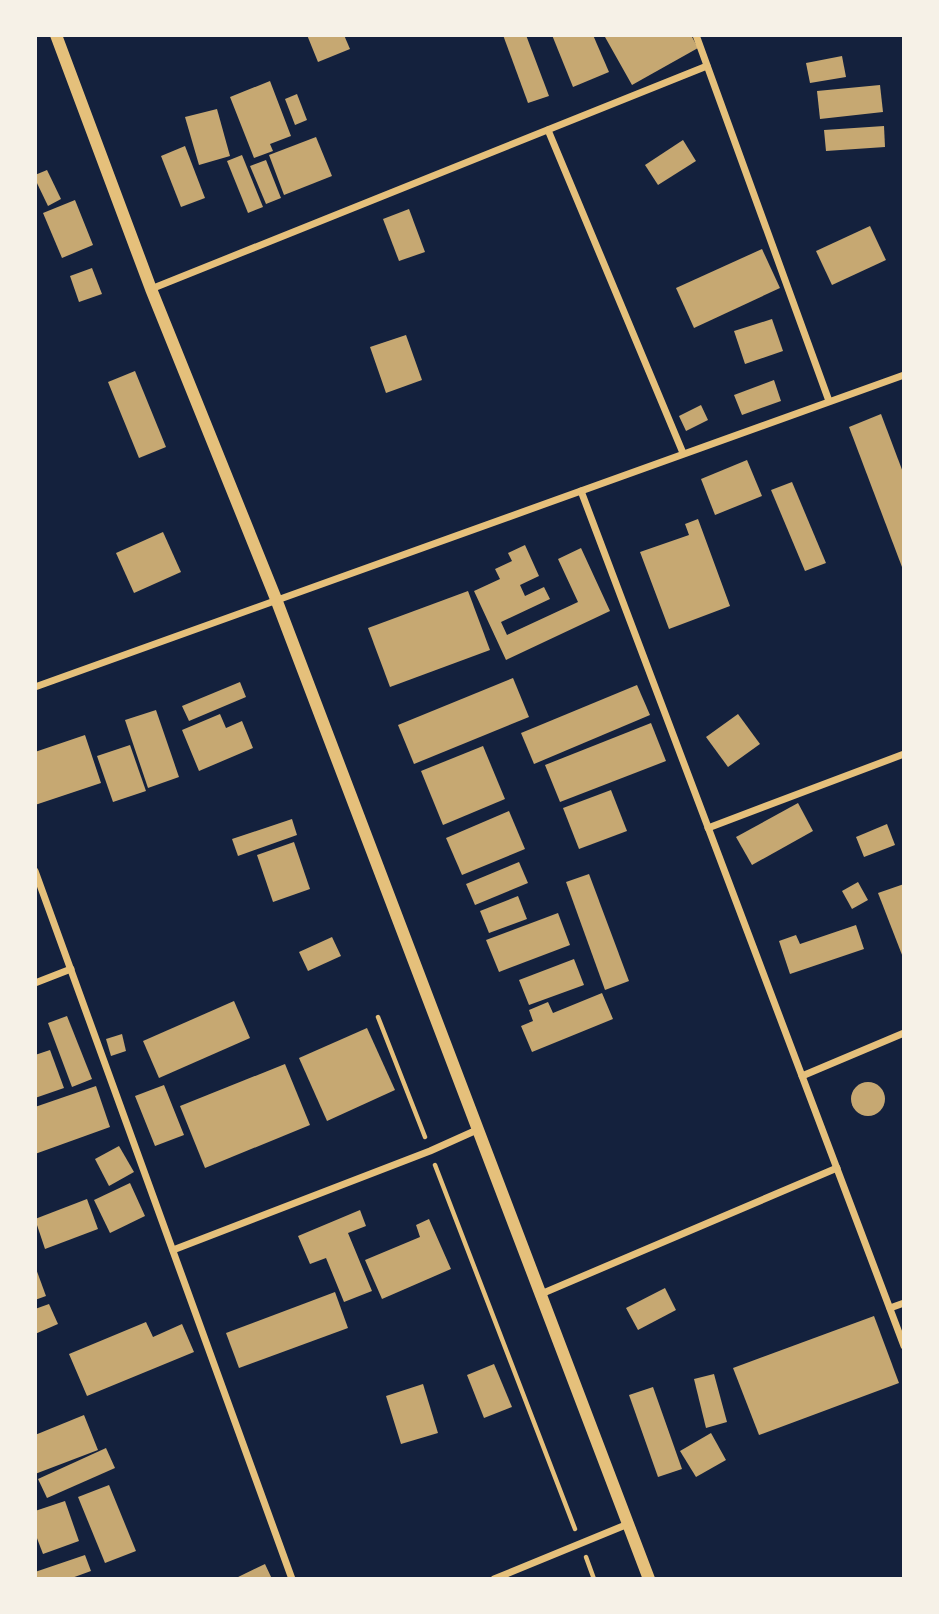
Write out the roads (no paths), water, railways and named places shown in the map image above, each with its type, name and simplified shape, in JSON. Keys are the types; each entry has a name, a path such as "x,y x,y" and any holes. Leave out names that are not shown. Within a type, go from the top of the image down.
{"street":[{"path":"56,35 151,289 276,599 649,1579"},
{"path":"696,35 829,401"},
{"path":"151,289 707,66"},
{"path":"548,130 683,453"},
{"path":"35,687 904,375"},
{"path":"581,491 904,1346"},
{"path":"708,828 904,754"},
{"path":"35,871 292,1579"},
{"path":"35,983 71,969"},
{"path":"802,1076 904,1033"},
{"path":"173,1250 430,1151 479,1129"},
{"path":"541,1294 837,1168"},
{"path":"890,1308 904,1304"},
{"path":"494,1579 628,1524"}]}
